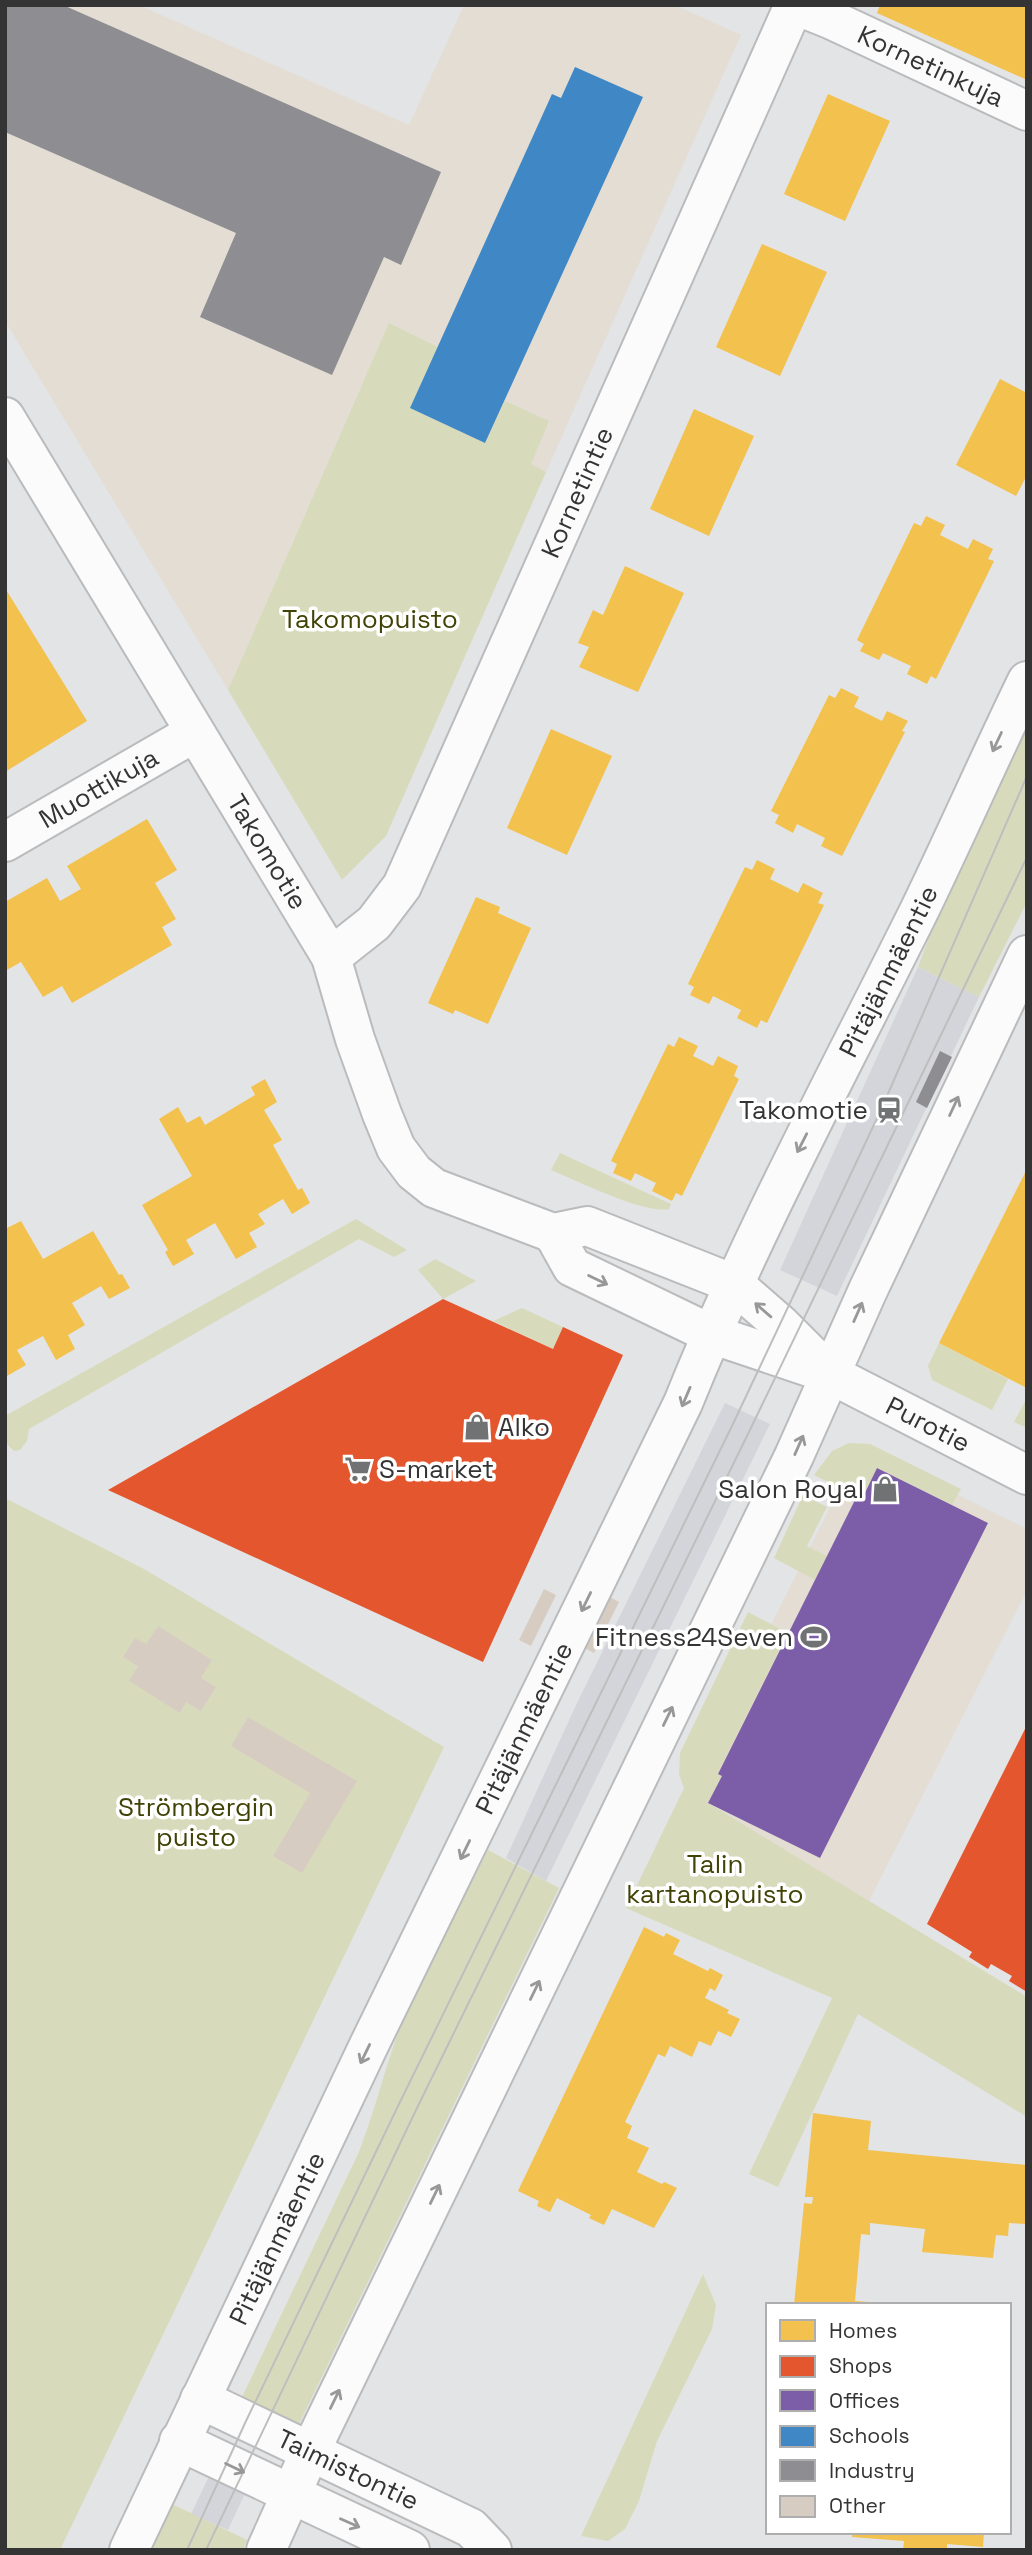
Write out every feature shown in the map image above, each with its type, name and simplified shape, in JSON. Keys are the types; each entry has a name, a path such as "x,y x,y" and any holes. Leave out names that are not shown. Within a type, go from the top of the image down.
{"street":[{"name":"Kornetinkuja","path":"794,5 830,19 1027,111"},
{"name":"Kornetintie","path":"331,957 374,923 402,886 794,5"},
{"name":"Takomotie","path":"5,417 331,957 355,1039 396,1148 414,1172 434,1188 552,1233"},
{"name":"Pitäjänmäentie","path":"129,2550 369,2045 684,1403 711,1334 755,1236 920,907 1027,681"},
{"name":"Muottikuja","path":"5,842 194,733"},
{"path":"266,2550 310,2452 794,1456 1027,955"},
{"path":"587,1226 734,1284 780,1324 830,1374 711,1334 572,1267 552,1233 587,1226"},
{"name":"Purotie","path":"830,1374 1027,1475"},
{"name":"Taimistontie","path":"200,2399 471,2528 492,2550"},
{"name":"Taimistontie","path":"179,2441 410,2550"}],"shaded area":[{"path":"5,5 139,5 409,125 464,5 675,5 741,35 546,472 361,386 228,690 5,321"},
{"path":"918,967 979,997 837,1296 780,1270"},
{"path":"725,1403 770,1424 546,1881 506,1858 576,1705"},
{"path":"860,1447 1027,1529 1027,1590 869,1901 688,1791"},
{"path":"211,2472 247,2489 228,2530 191,2514"}],"green space":[{"name":"Takomopuisto","path":"389,323 438,347 410,408 485,443 505,401 549,421 531,464 546,472 386,836 342,880 228,690"},
{"path":"1027,726 1027,902 979,997 918,967 946,892"},
{"path":"560,1153 671,1204 669,1209 643,1207 627,1202 551,1170"},
{"path":"356,1219 407,1250 394,1257 359,1239 29,1429 27,1441 20,1450 14,1451 5,1442 5,1416"},
{"path":"435,1259 476,1281 443,1299 418,1270"},
{"path":"522,1308 563,1327 553,1349 493,1321"},
{"path":"939,1343 1008,1379 992,1410 932,1380 928,1366"},
{"path":"1027,1398 1027,1428 1014,1422"},
{"path":"849,1443 870,1444 961,1489 952,1505 878,1468 862,1499 814,1475 832,1451"},
{"path":"803,1495 827,1507 807,1546 827,1556 815,1580 774,1558"},
{"name":"Strömbergin puisto","path":"5,1498 144,1569 444,1747 60,2550 5,2550"},
{"name":"Talin kartanopuisto","path":"748,1612 788,1633 718,1773 722,1776 708,1803 1027,1997 1027,2117 858,2014 778,2187 749,2174 832,1998 626,1908 684,1788 679,1774 680,1753"},
{"path":"488,1850 559,1888 299,2424 242,2397 358,2154 404,2017"},
{"path":"703,2274 716,2305 712,2329 657,2441 639,2501 625,2529 608,2541 581,2536"},
{"path":"172,2504 247,2540 243,2550 151,2550"}],"building: Homes":[{"path":"880,5 1027,5 1027,80 877,13"},
{"path":"828,94 890,121 845,221 784,194"},
{"path":"762,244 827,272 780,376 716,347"},
{"path":"1000,379 1027,393 1027,475 1016,496 956,465"},
{"path":"694,409 754,436 709,536 650,509"},
{"path":"926,516 945,525 940,535 968,549 973,539 993,549 988,559 994,561 936,679 931,676 927,684 907,674 911,666 883,653 879,660 860,651 864,644 857,640 914,523 921,526"},
{"path":"625,566 684,593 638,692 579,667 589,647 578,643 593,610 603,615"},
{"path":"5,588 87,721 5,772"},
{"path":"841,688 859,697 854,707 882,721 887,711 908,721 902,731 905,732 842,856 821,846 825,838 797,824 793,833 775,823 779,815 771,811 829,695 835,698"},
{"path":"551,729 612,756 567,855 507,828"},
{"path":"147,819 177,870 155,883 176,919 162,927 172,945 72,1003 62,986 43,997 21,962 5,971 5,902 47,878 60,901 81,889 67,866"},
{"path":"757,860 775,869 770,879 798,893 803,883 823,893 818,903 824,905 767,1023 761,1020 757,1028 737,1018 741,1010 713,996 709,1004 690,995 694,987 688,984 745,867 752,870"},
{"path":"476,897 500,907 498,913 531,928 488,1024 455,1010 453,1014 428,1003"},
{"path":"679,1037 698,1046 693,1056 713,1066 718,1056 738,1066 734,1076 739,1079 682,1196 676,1193 672,1201 652,1191 656,1183 635,1173 631,1181 613,1173 617,1164 611,1161 668,1044 674,1047"},
{"path":"265,1079 277,1102 264,1110 282,1140 273,1145 298,1190 302,1188 310,1203 292,1214 283,1199 258,1214 265,1224 249,1233 257,1247 236,1259 215,1223 186,1240 194,1254 173,1266 165,1252 168,1250 142,1205 192,1176 159,1119 178,1107 187,1123 200,1116 205,1125 255,1095 251,1087"},
{"path":"1027,1169 1027,1388 939,1343"},
{"path":"21,1221 43,1259 93,1231 119,1275 122,1274 130,1288 109,1299 101,1286 72,1303 85,1325 68,1335 75,1349 56,1360 43,1336 17,1350 26,1365 7,1376 5,1225 7,1228"},
{"path":"644,1927 664,1937 666,1933 680,1940 673,1954 708,1971 710,1968 723,1975 715,1991 710,1988 705,1998 740,2019 731,2037 718,2031 711,2046 699,2041 692,2057 670,2046 665,2057 658,2054 625,2122 632,2126 627,2138 649,2148 637,2172 677,2188 654,2228 612,2209 604,2225 589,2218 591,2215 557,2198 550,2212 537,2206 539,2201 518,2191"},
{"path":"813,2113 871,2121 868,2150 1027,2165 1027,2224 1009,2223 1008,2236 996,2235 993,2258 922,2252 925,2229 870,2223 870,2235 861,2234 855,2301 869,2303 794,2303 804,2203 812,2204 813,2197 805,2197"},
{"path":"853,2534 984,2534 983,2547 947,2544 947,2550 903,2550 904,2541 852,2537"}],"building: Shops":[{"name":"S-market","path":"443,1299 553,1349 563,1327 623,1355 483,1662 108,1490"},
{"path":"1027,1725 1027,1992 1009,1981 1012,1976 991,1964 988,1969 969,1957 972,1952 927,1924"}],"building: Offices":[{"path":"877,1468 988,1523 820,1858 708,1803 722,1776 718,1774 857,1496 862,1499"}],"building: Schools":[{"path":"575,67 643,97 485,443 410,408 552,94 561,98"}],"building: Industry":[{"path":"5,5 63,5 441,172 401,265 384,257 332,375 200,317 236,233 5,132"},
{"path":"940,1051 952,1057 927,1108 916,1102"}],"building: Other":[{"path":"544,1589 556,1595 531,1646 519,1640"},
{"path":"608,1596 619,1602 594,1653 583,1647"},
{"path":"158,1626 212,1660 201,1678 216,1687 201,1711 186,1702 180,1713 129,1681 138,1666 123,1657 135,1638 146,1644"},
{"path":"248,1717 357,1781 302,1873 273,1856 310,1793 231,1746"}],"tram line":[{"path":"187,2550 246,2421 400,2102 732,1426 880,1112 1027,776"},
{"path":"206,2550 417,2108 748,1434 1027,857"}],"place":[{"name":"Takomotie","path":"889,1110"},
{"name":"Alko","path":"477,1427"},
{"name":"S-market","path":"358,1469"},
{"name":"Salon Royal","path":"885,1489"},
{"name":"Fitness24Seven","path":"814,1637"}]}
